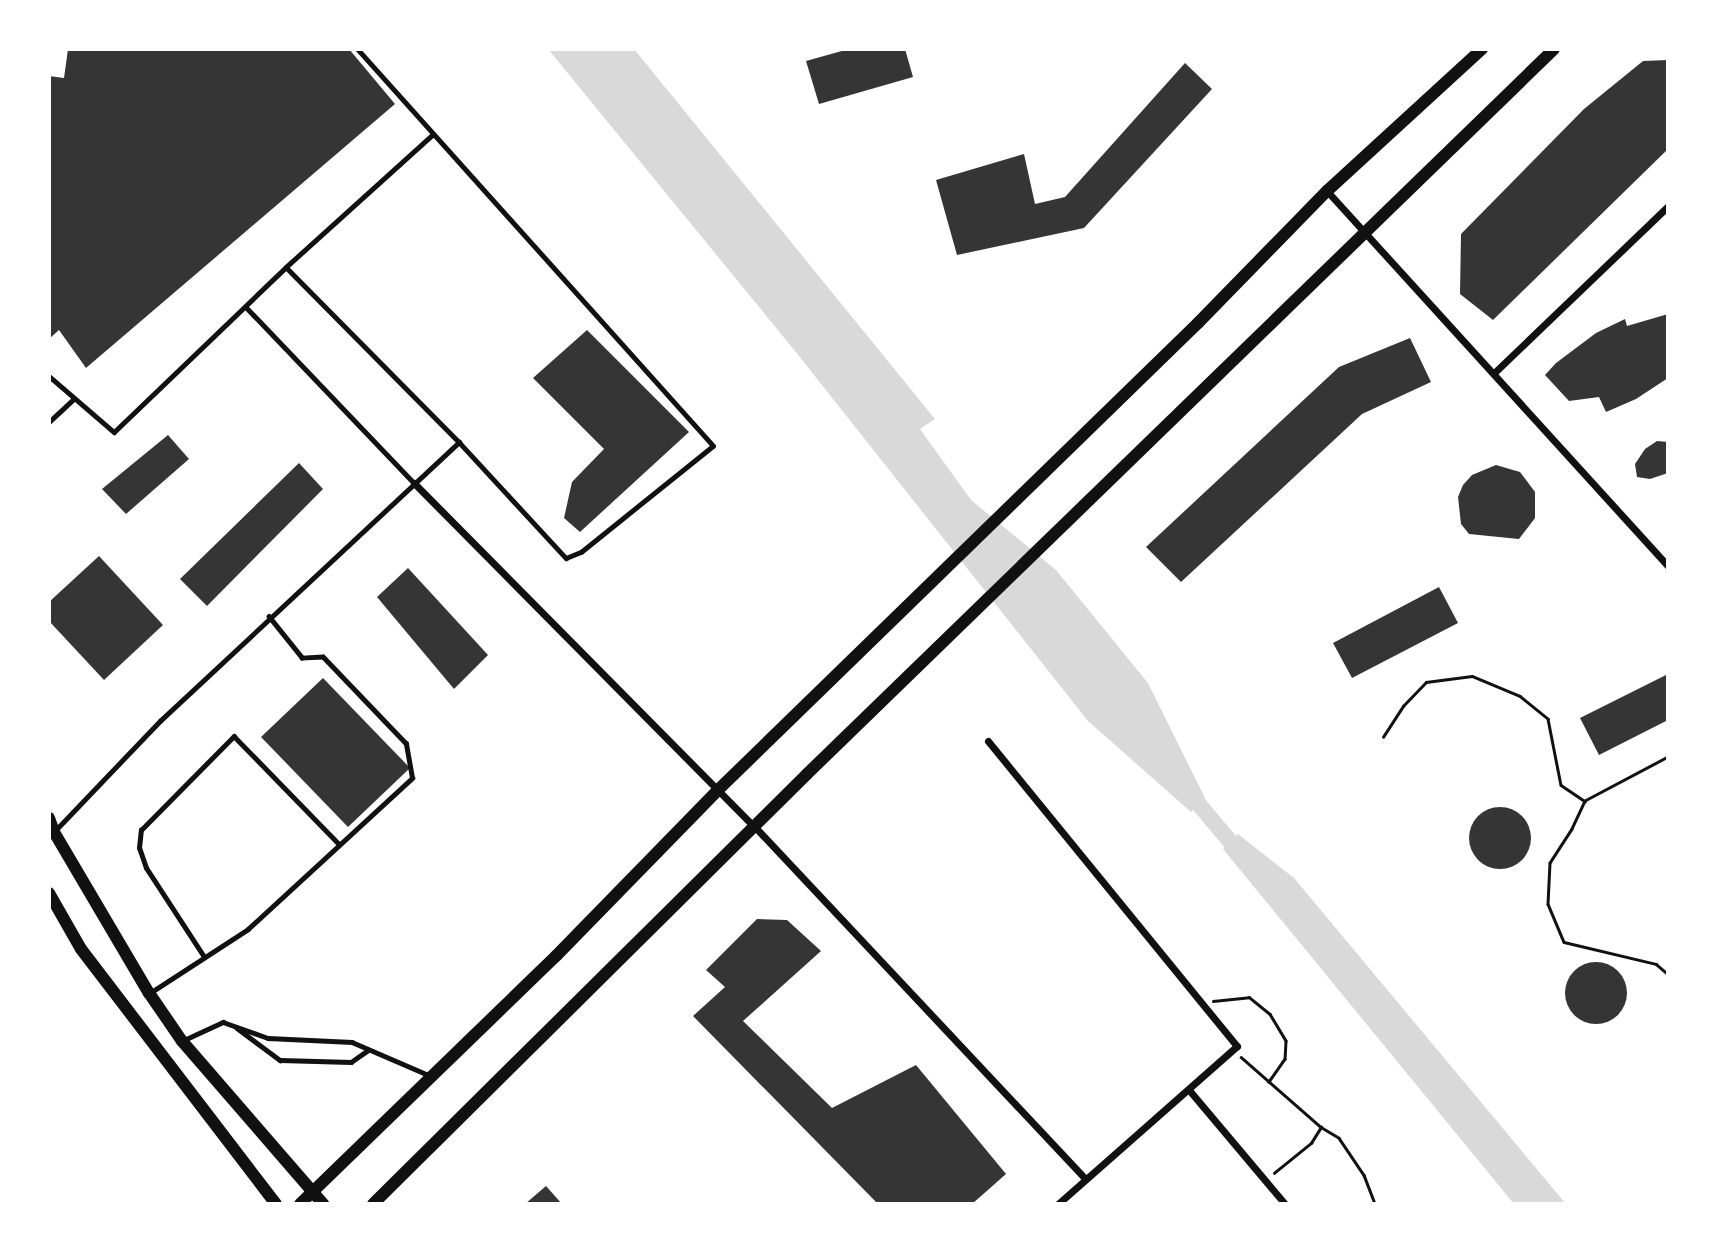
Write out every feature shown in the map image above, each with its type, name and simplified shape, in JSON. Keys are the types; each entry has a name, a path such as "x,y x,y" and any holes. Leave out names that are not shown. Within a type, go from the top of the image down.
{"main road":[{"path":"300,1204 432,1077 718,790 1198,323 1327,191 1482,49"},
{"path":"373,1204 807,774 1554,49"},
{"path":"49,818 52,834 149,993 182,1041 323,1204"},
{"path":"49,894 81,948 276,1204"}],"street":[{"path":"1327,191 1495,372 1668,566"},
{"path":"1495,372 1668,206"},
{"path":"414,483 755,827 1085,1179"},
{"path":"988,741 1237,1046 1058,1204"},
{"path":"1189,1090 1285,1204"}],"lane":[{"path":"286,267 459,442 566,558 581,552 713,446 357,49"},
{"path":"49,376 114,432 286,267 433,134"},
{"path":"246,307 414,483"},
{"path":"49,422 74,399"},
{"path":"52,834 160,721 459,442"},
{"path":"149,993 248,929 412,778 406,744 323,657 302,658 269,617"},
{"path":"204,957 146,868 139,848 141,830 234,736 340,844"},
{"path":"182,1041 223,1022 268,1038 352,1042 432,1077"},
{"path":"232,1024 280,1060 351,1062 369,1050"}],"path":[{"path":"1382,737 1404,706 1426,682 1472,676 1520,696 1548,719 1561,785 1585,801"},
{"path":"1668,757 1585,801 1572,829 1550,863 1548,904 1564,942 1656,964 1668,974"},
{"path":"1203,1004 1248,997 1269,1014 1286,1041 1285,1059 1269,1082"},
{"path":"1233,1051 1321,1126 1339,1138 1364,1175 1375,1204"},
{"path":"1265,1179 1311,1143 1321,1126"}],"shaded area":[{"path":"548,49 634,49 935,419 920,429 971,500 1056,570 1148,683 1205,798 1191,812 1088,721 795,351"},
{"path":"1238,834 1294,878 1566,1204 1514,1204 1223,849"}],"building":[{"path":"68,49 349,49 395,104 86,368 59,330 49,339 49,76 64,78"},
{"path":"849,49 905,49 913,77 819,104 806,61"},
{"path":"1668,60 1668,149 1493,320 1460,294 1461,234 1584,109 1643,61"},
{"path":"1185,63 1212,89 1084,228 957,255 936,180 1024,154 1035,204 1065,197"},
{"path":"1668,314 1668,378 1636,399 1606,412 1599,397 1569,401 1545,375 1556,363 1596,333 1625,319 1627,326"},
{"path":"587,330 689,432 580,532 564,518 572,482 604,449 533,378"},
{"path":"1410,338 1431,382 1362,414 1181,582 1146,547 1339,367"},
{"path":"168,435 189,459 126,514 102,489"},
{"path":"1657,441 1668,442 1668,473 1650,479 1637,477 1635,464 1645,449"},
{"path":"299,463 323,489 207,606 180,579"},
{"path":"1496,465 1520,472 1535,492 1535,518 1519,539 1469,534 1461,524 1458,497 1463,485 1472,475"},
{"path":"99,556 163,625 104,680 49,621 49,602"},
{"path":"408,568 488,655 454,689 377,597"},
{"path":"1439,587 1458,623 1352,678 1333,643"},
{"path":"1668,674 1668,720 1599,755 1580,718"},
{"path":"323,678 410,768 348,827 261,737"},
{"path":"1500,807 1512,809 1522,816 1529,826 1529,850 1522,860 1512,867 1500,869 1488,867 1478,860 1471,850 1469,838 1471,826 1478,816 1488,809"},
{"path":"757,919 787,920 821,951 743,1021 832,1108 916,1065 1006,1174 972,1204 878,1204 693,1016 725,987 706,970"},
{"path":"1596,962 1608,964 1618,971 1625,981 1625,1005 1618,1015 1608,1022 1596,1024 1584,1022 1574,1015 1567,1005 1565,993 1567,981 1574,971 1584,964"},
{"path":"546,1186 562,1204 525,1204"}],"waterway":[{"path":"1186,789 1244,858"}]}
